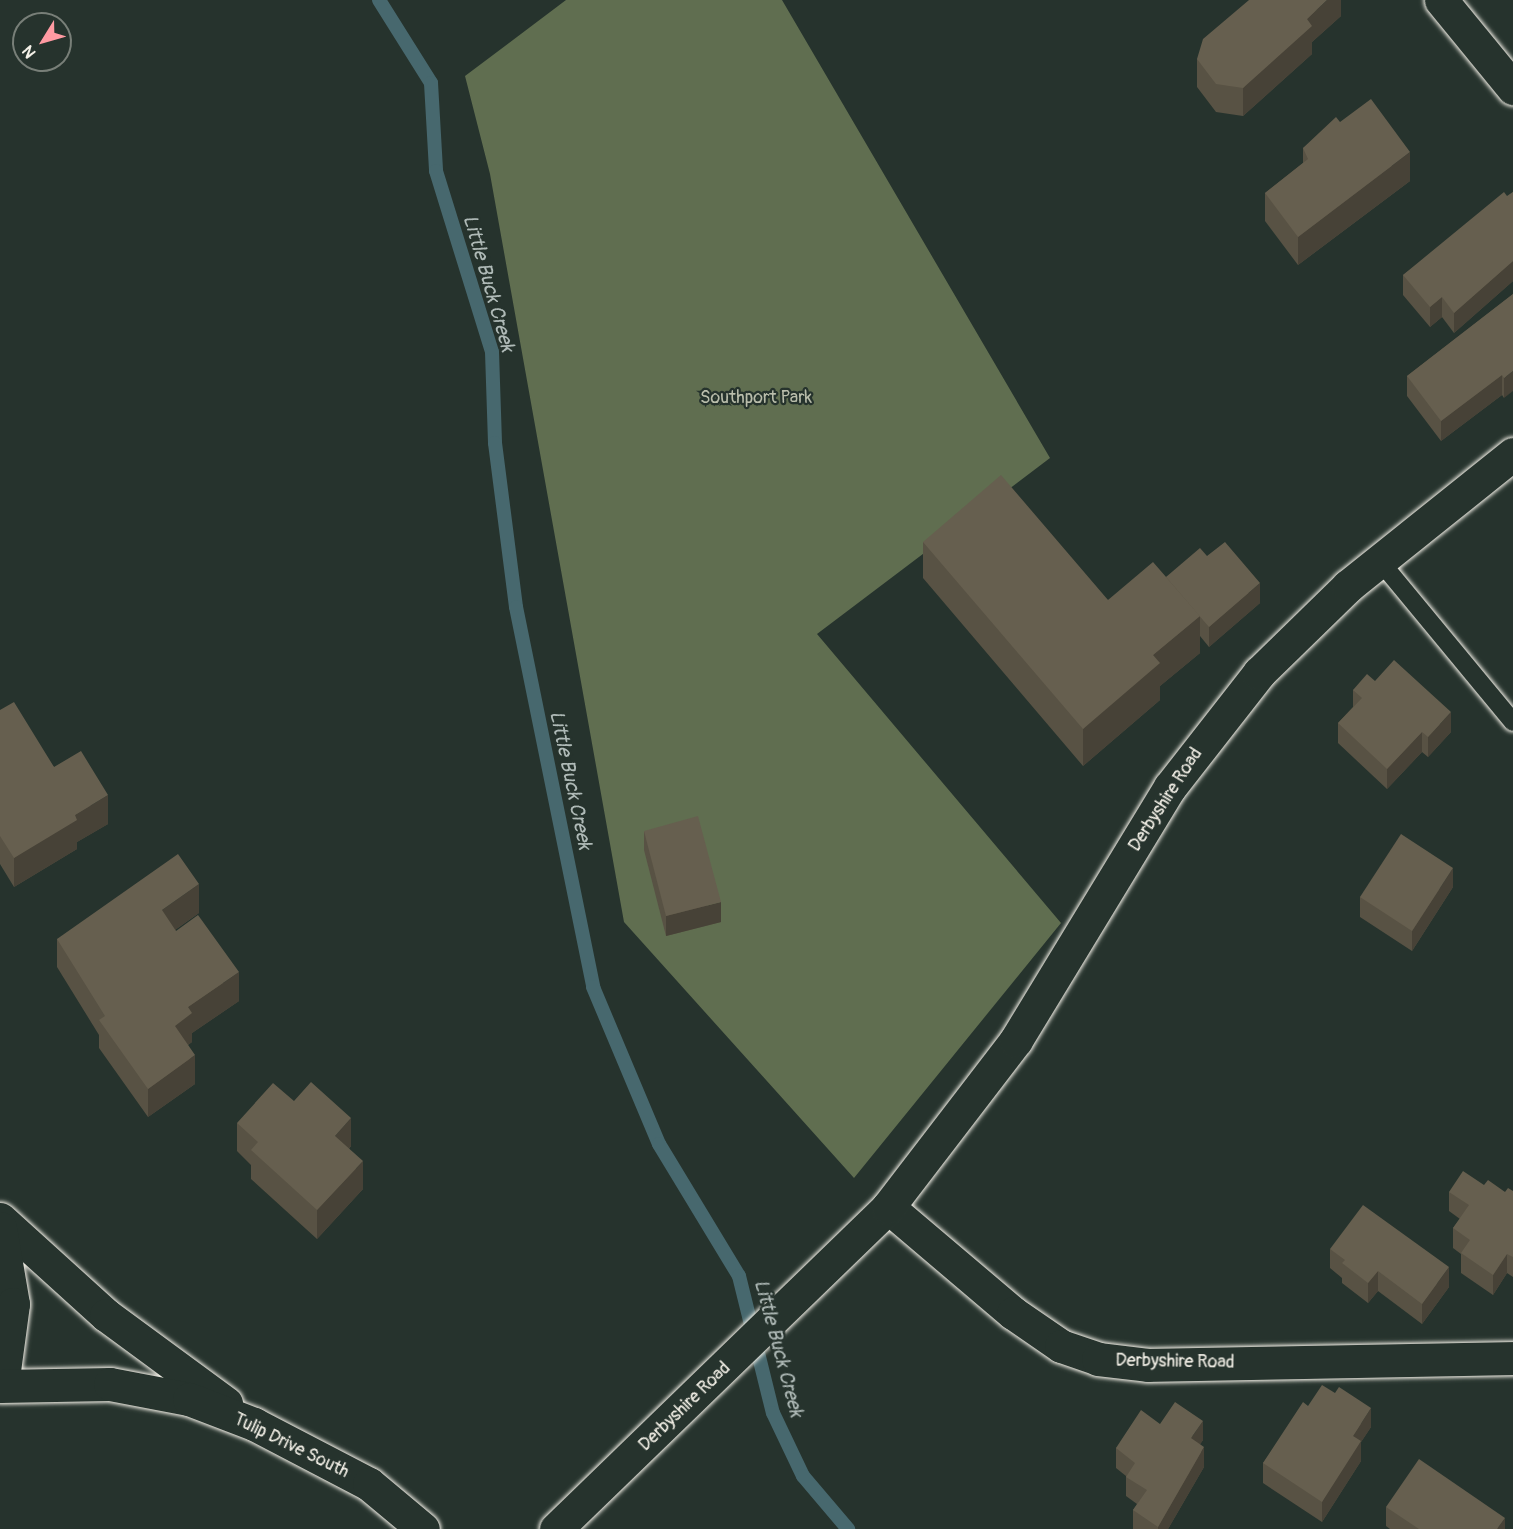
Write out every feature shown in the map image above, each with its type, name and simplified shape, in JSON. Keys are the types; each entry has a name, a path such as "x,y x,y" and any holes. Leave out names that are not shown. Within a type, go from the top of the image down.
{"street":[{"path":"1441,0 1513,88"},
{"name":"Derbyshire Road","path":"556,1529 674,1420 888,1206 1022,1032 1170,787 1220,718 1316,614 1379,560 1513,454"},
{"name":"Derbyshire Road","path":"888,1206 1013,1313 1061,1346 1098,1359 1148,1365 1513,1358"},
{"path":"0,1219 106,1315 254,1424"},
{"name":"Tulip Drive South","path":"0,1228 13,1304 1,1385 89,1384 150,1390 254,1424 369,1484 423,1529"}],"lane":[{"path":"1379,560 1513,722"}],"green space":[{"name":"Southport Park","path":"566,0 782,0 1050,458 817,634 1061,923 854,1178 624,922 490,174 465,76"}],"building":[{"path":"1249,0 1327,0 1307,19 1312,26 1243,88 1216,84 1197,59 1203,39"},
{"path":"1371,99 1410,152 1298,237 1265,193 1308,159 1303,148 1336,117 1340,122"},
{"path":"1504,192 1507,196 1513,192 1513,261 1454,313 1442,297 1430,307 1403,275"},
{"path":"1513,294 1513,371 1504,378 1502,375 1441,421 1407,376"},
{"path":"1001,475 1108,600 1153,562 1200,616 1153,655 1160,663 1083,729 923,542"},
{"path":"1225,542 1260,583 1209,627 1166,577 1200,548 1207,556"},
{"path":"1394,660 1451,712 1428,737 1422,732 1387,769 1338,723 1362,698 1353,690 1367,674 1375,681"},
{"path":"14,702 54,767 81,751 108,795 75,815 77,820 14,858 0,836 0,710"},
{"path":"698,816 721,902 666,916 644,831"},
{"path":"1401,834 1453,868 1412,931 1360,897"},
{"path":"178,854 199,884 162,910 176,931 198,915 239,972 188,1007 192,1013 175,1026 195,1055 148,1089 99,1020 105,1016 57,939"},
{"path":"311,1082 351,1118 335,1136 363,1161 317,1210 251,1150 258,1142 237,1123 273,1083 294,1101"},
{"path":"1463,1171 1484,1185 1488,1180 1505,1192 1508,1188 1513,1191 1513,1257 1507,1254 1493,1275 1461,1253 1470,1240 1453,1228 1469,1205 1449,1192"},
{"path":"1363,1205 1449,1267 1422,1304 1378,1271 1368,1283 1342,1263 1345,1260 1330,1249"},
{"path":"1322,1385 1335,1393 1339,1387 1371,1408 1353,1436 1361,1441 1322,1502 1263,1463 1303,1402 1308,1406"},
{"path":"1175,1402 1203,1421 1191,1438 1204,1447 1158,1527 1133,1510 1147,1490 1126,1477 1135,1463 1116,1448 1141,1410 1160,1424"},
{"path":"1419,1459 1505,1518 1497,1529 1419,1529 1386,1507"}],"waterway":[{"name":"Little Buck Creek","path":"379,0 431,83 436,171 492,352 495,443 516,607 593,987 659,1144 739,1276 773,1413 803,1476 848,1529"}]}
